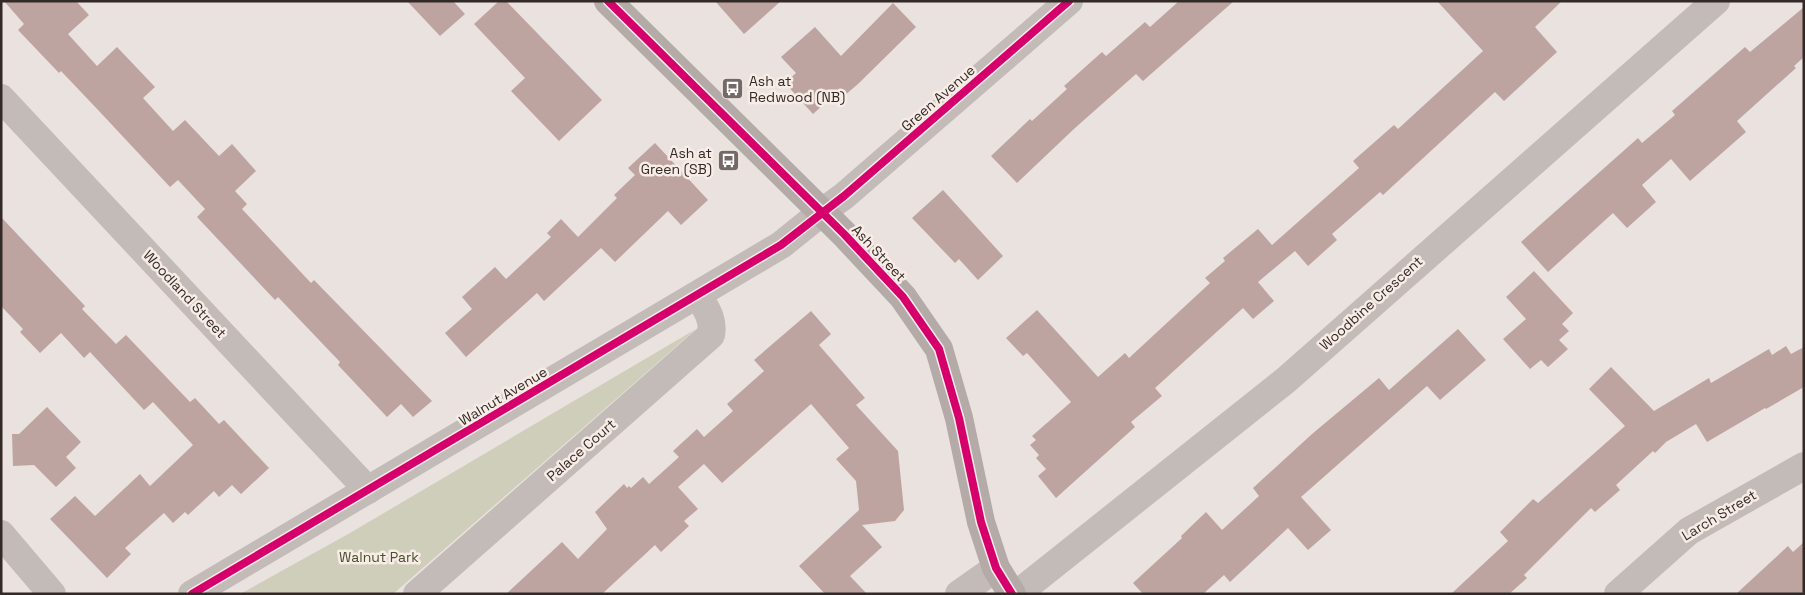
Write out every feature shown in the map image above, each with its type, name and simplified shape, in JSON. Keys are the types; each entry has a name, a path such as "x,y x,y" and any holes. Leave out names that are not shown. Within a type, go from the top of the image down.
{"main road":[{"name":"Ash Street","path":"608,1 822,212 903,297 939,349 959,418 981,522 996,568 1012,594"}],"street":[{"name":"Green Avenue","path":"822,212 844,196 1069,1"},
{"name":"Woodbine Crescent","path":"1017,594 1286,380 1716,1"},
{"name":"Woodland Street","path":"1,98 368,490"},
{"name":"Walnut Avenue","path":"192,594 781,245 822,212"},
{"name":"Palace Court","path":"417,594 711,335 713,325 711,317 698,295"},
{"name":"Larch Street","path":"1618,594 1689,531 1804,466"},
{"path":"1,534 52,594"},
{"path":"960,594 996,568"}],"green space":[{"name":"Walnut Park","path":"696,329 393,594 240,594 350,533"}],"building":[{"path":"4,1 76,1 89,15 68,34 97,66 117,47 155,87 143,98 173,131 185,120 219,156 232,144 256,171 235,191 247,204 242,209 311,283 314,280 432,401 413,417 401,404 387,417 338,365 340,362 278,297 275,300 197,217 205,209 178,180 170,187 61,71 59,73 18,30 24,24"},
{"path":"407,1 453,1 465,14 440,36"},
{"path":"499,1 506,1 602,100 559,141 511,91 525,78 474,24"},
{"path":"715,1 781,1 744,34"},
{"path":"1179,1 1234,1 1143,81 1136,74 1017,183 991,156 1030,119 1032,121 1067,89 1064,86 1102,52 1106,56 1145,22 1150,27"},
{"path":"1437,1 1562,1 1535,27 1557,52 1504,101 1495,92 1383,195 1380,192 1332,234 1337,240 1308,266 1295,251 1258,282 1274,301 1253,319 1243,308 1155,388 1162,396 1131,422 1135,427 1056,498 1038,476 1046,469 1036,458 1039,455 1030,445 1036,440 1032,436 1071,402 1027,353 1023,356 1006,338 1037,310 1098,377 1125,353 1129,358 1210,283 1205,278 1225,261 1223,258 1258,229 1272,245 1359,168 1353,161 1394,125 1398,129 1483,51"},
{"path":"893,3 916,27 837,102 833,96 813,114 785,83 796,73 781,57 815,27 841,56"},
{"path":"1804,7 1804,57 1794,66 1796,68 1737,121 1746,132 1690,181 1671,159 1642,185 1656,202 1627,228 1613,213 1548,272 1521,242 1638,138 1642,143 1675,115 1672,111 1745,47 1750,52"},
{"path":"655,143 708,200 681,225 668,211 615,262 601,248 544,301 537,293 466,357 445,333 472,309 462,297 495,267 506,279 551,237 547,233 561,219 578,237 617,198 614,195 635,175 628,168"},
{"path":"943,190 1003,256 978,280 959,259 955,263 912,218"},
{"path":"1,217 85,306 82,309 116,344 126,335 190,402 195,398 219,424 224,420 269,468 241,494 232,485 219,497 214,491 188,515 185,512 173,523 164,513 125,548 131,554 107,578 50,519 75,496 95,516 140,474 150,486 193,445 153,402 144,410 90,352 84,358 61,333 40,353 20,332 23,329 1,306"},
{"path":"1534,271 1573,313 1562,324 1569,331 1559,340 1568,349 1548,367 1541,360 1530,369 1503,339 1526,319 1506,297"},
{"path":"811,311 831,334 819,345 865,398 856,405 898,451 904,510 895,521 862,525 882,547 850,576 867,594 825,594 799,566 859,510 856,481 836,459 849,448 811,404 722,483 704,464 678,487 698,509 684,521 689,526 661,552 655,545 602,594 506,594 562,542 578,559 607,529 595,512 624,484 627,488 629,486 631,488 643,477 649,484 679,457 673,451 697,429 704,437 733,411 727,404 764,371 754,360"},
{"path":"1458,329 1486,360 1440,400 1427,386 1301,497 1331,530 1308,550 1288,528 1230,582 1224,575 1203,594 1143,594 1133,583 1182,538 1181,536 1206,512 1222,530 1259,496 1253,488 1312,434 1379,378 1389,390"},
{"path":"1786,346 1791,354 1804,347 1804,387 1707,442 1696,424 1666,442 1655,453 1653,451 1616,485 1620,490 1595,512 1591,508 1524,575 1527,578 1509,594 1451,594 1508,541 1500,532 1533,499 1538,503 1625,426 1589,389 1611,367 1654,411 1709,378 1711,383 1769,349 1772,355"},
{"path":"47,407 81,442 66,457 76,468 56,487 34,465 13,466 12,434 19,434"},
{"path":"1804,542 1804,594 1736,594 1788,546 1793,552"}],"cycle path":[{"path":"608,1 844,234 903,297 939,349 959,418 981,522 996,568 1012,594"},
{"path":"192,594 781,245 844,196 1069,1"}],"place":[{"name":"Ash at Redwood (NB)","path":"733,89"},
{"name":"Ash at Green (SB)","path":"728,161"}]}
